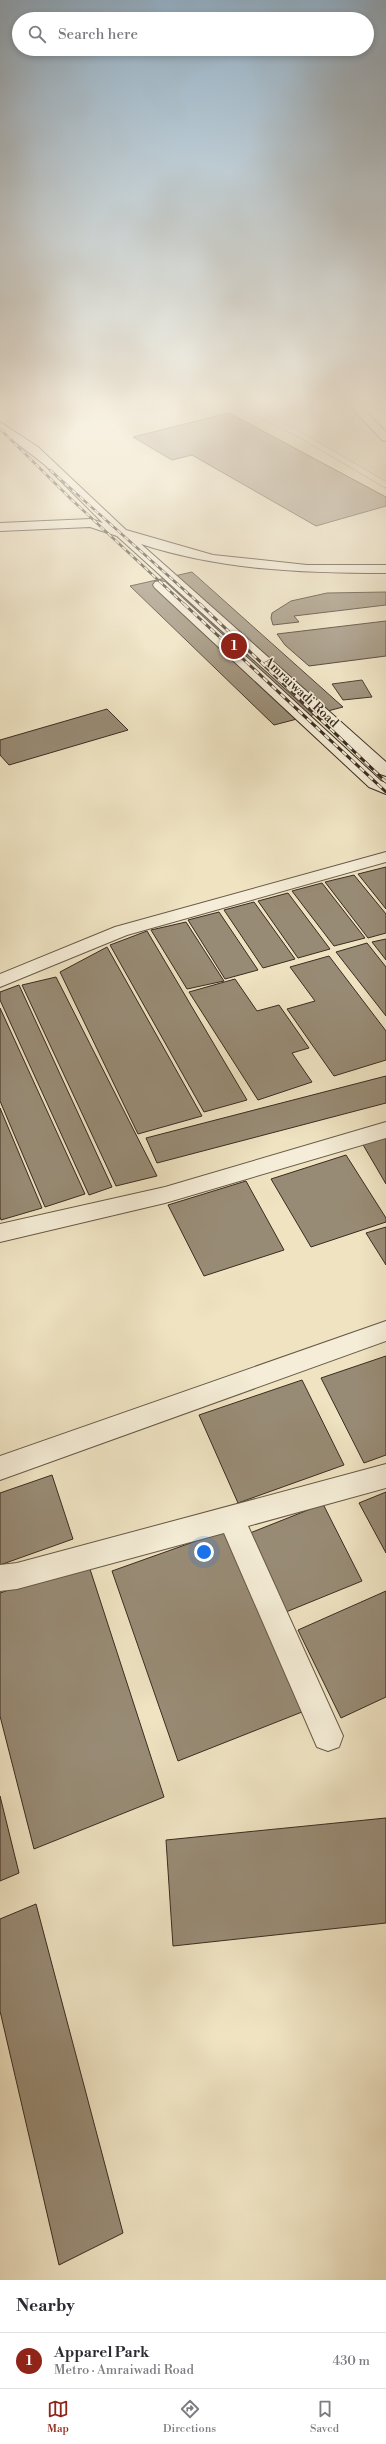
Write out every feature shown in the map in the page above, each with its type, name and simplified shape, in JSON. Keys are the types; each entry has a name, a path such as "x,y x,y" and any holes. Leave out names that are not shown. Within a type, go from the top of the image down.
{"main road":[{"name":"Amraiwadi Road","path":"93,505 119,531 241,637 386,771"},
{"path":"91,524 96,508"},
{"path":"91,524 375,784 386,789"},
{"path":"0,532 29,528 91,524 119,531 151,543 213,559 307,569 386,569"},
{"path":"0,527 82,530 210,563 308,575 386,573"}],"street":[{"path":"0,981 121,932 386,856"},
{"path":"0,1233 165,1195 386,1130"},
{"path":"0,1468 386,1331"},
{"path":"0,1578 17,1576 230,1517 363,1484 386,1476"},
{"path":"230,1517 328,1736"}],"building":[{"path":"280,505 386,505 386,506 316,526"},
{"path":"192,572 343,707 274,725 130,586"},
{"path":"386,592 386,605 294,616 299,622 273,625 271,618 272,613 291,601 327,593"},
{"path":"386,621 386,656 309,666 285,645 277,634"},
{"path":"362,680 372,697 343,700 332,684"},
{"path":"107,709 128,730 9,765 0,755 0,740"},
{"path":"386,867 386,909 358,874"},
{"path":"354,875 386,914 386,933 368,938 325,882"},
{"path":"322,883 365,938 334,946 292,891"},
{"path":"288,893 330,949 298,958 258,901"},
{"path":"254,902 295,959 263,968 224,910"},
{"path":"219,912 258,970 225,979 188,920"},
{"path":"186,922 224,981 187,989 151,930"},
{"path":"147,931 247,1100 204,1112 110,945"},
{"path":"386,939 386,960 372,942"},
{"path":"367,943 386,967 386,1016 336,952"},
{"path":"107,947 202,1116 138,1134 60,972"},
{"path":"329,956 386,1031 386,1060 334,1076 287,1009 315,1001 290,967"},
{"path":"56,977 157,1176 116,1186 22,985"},
{"path":"235,979 257,1011 279,1005 309,1048 292,1053 312,1082 258,1100 189,992"},
{"path":"19,985 112,1187 89,1195 0,1000 0,992"},
{"path":"0,1008 85,1194 45,1207 0,1101"},
{"path":"386,1076 386,1103 157,1163 146,1138"},
{"path":"0,1108 42,1208 1,1220 0,1217"},
{"path":"386,1136 386,1184 362,1143"},
{"path":"346,1155 386,1218 386,1222 311,1247 271,1179"},
{"path":"246,1181 284,1250 204,1276 168,1205"},
{"path":"386,1227 386,1265 366,1233"},
{"path":"386,1356 386,1455 364,1463 321,1378"},
{"path":"302,1380 344,1465 238,1503 199,1415"},
{"path":"52,1475 73,1539 0,1565 0,1493"},
{"path":"386,1492 386,1553 359,1503"},
{"path":"323,1504 362,1581 281,1614 245,1535"},
{"path":"227,1530 302,1712 178,1761 112,1571"},
{"path":"88,1563 164,1797 34,1849 0,1716 0,1593"},
{"path":"386,1591 386,1697 341,1718 298,1630"},
{"path":"0,1796 19,1873 0,1881"},
{"path":"386,1818 386,1923 173,1946 166,1840"},
{"path":"36,1904 123,2233 59,2265 0,2011 0,1919"}],"railway":[{"path":"78,505 185,605"},
{"path":"90,505 201,605"},
{"path":"184,604 386,792"},
{"path":"200,604 386,782"}],"place":[{"name":"Apparel Park","path":"234,646"}]}
